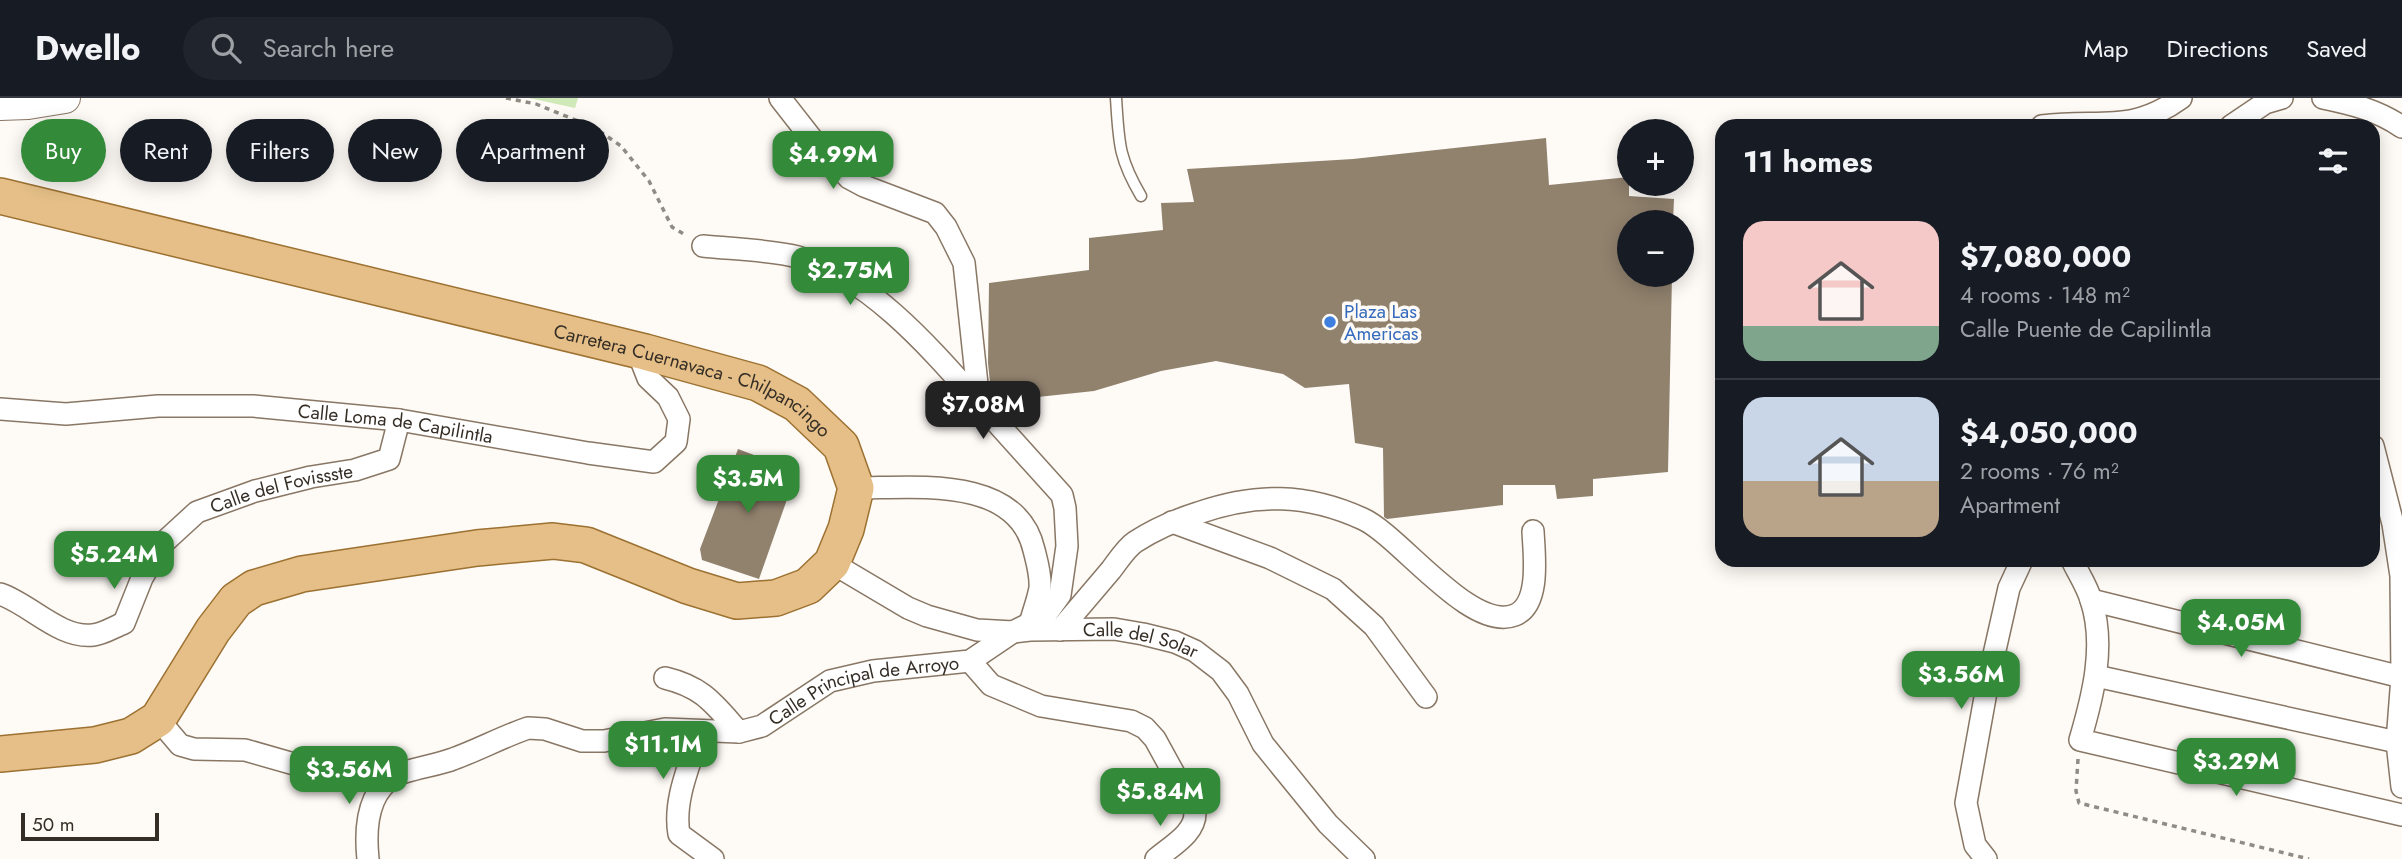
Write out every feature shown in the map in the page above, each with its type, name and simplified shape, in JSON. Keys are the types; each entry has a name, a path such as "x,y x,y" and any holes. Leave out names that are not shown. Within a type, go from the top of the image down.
{"main road":[{"path":"0,105 65,98"},
{"name":"Carretera Cuernavaca - Chilpancingo","path":"0,196 636,350 758,383 797,404 841,446 856,488"},
{"path":"0,754 95,745 131,737 158,719 213,630 236,600 254,588 302,574 477,548 553,541 586,545 688,586 737,601 776,598 808,586 832,563 846,529 856,488"}],"street":[{"path":"779,98 812,139 849,177 864,186 935,213 946,227 964,263 979,403"},
{"path":"2141,119 2161,112 2181,98"},
{"path":"2241,119 2265,103 2282,98"},
{"path":"2323,98 2365,107 2402,127"},
{"name":"Calle Principal de Arroyo","path":"368,859 368,814 376,794 396,775 435,766 528,728 545,729 582,741 604,741 665,729 739,732 762,726 830,681 873,671 970,661 1045,616 1059,595 1067,546 1065,508 1057,488 951,372 887,308 837,272 798,257 703,246"},
{"name":"Calle Loma de Capilintla","path":"0,410 66,414 158,406 253,406 399,421 654,462 676,442 679,419 668,397 648,378 636,350"},
{"name":"Calle del Fovissste","path":"0,594 17,600 76,635 96,635 124,623 142,578 161,545 197,512 255,491 355,470 389,459 399,421"},
{"path":"2380,473 2393,524 2401,576 2402,677 2397,742 2402,787"},
{"path":"856,488 927,488 968,492 1002,503 1022,521 1034,549 1040,587 1022,628"},
{"path":"1059,630 1133,543 1172,522 1231,502 1270,498 1315,502 1365,520 1468,606 1492,615 1514,615 1527,606 1535,580 1534,531"},
{"path":"1172,522 1270,558 1333,589 1374,626 1426,697"},
{"name":"Calle del Solar","path":"832,563 908,608 977,630 1022,628 1124,631 1164,639 1195,651 1221,671 1238,694 1263,744 1328,824 1364,859"},
{"path":"1986,859 1975,845 1966,803 1988,681 2009,588 2019,567"},
{"path":"2075,567 2091,600 2097,634 2096,676 2080,740 2402,815"},
{"path":"2091,600 2402,677"},
{"path":"970,661 991,685 1041,706 1131,721 1146,728 1155,739 1195,812 1196,820 1192,828 1156,859"},
{"path":"2096,676 2397,742"},
{"path":"664,678 686,683 710,699 739,732"},
{"path":"158,719 180,745 194,749 245,750 294,764"},
{"path":"700,732 676,810 678,834 713,859"}],"lane":[{"path":"1116,98 1119,147 1125,169 1141,195"}],"path":[{"path":"506,98 536,104 595,128 621,146 649,181 672,227 703,246"},
{"path":"2080,740 2076,792 2079,803 2309,859"}],"green space":[{"path":"529,98 578,98 575,108"}],"building":[{"name":"Plaza Las Americas","path":"1546,138 1549,185 1617,178 1617,196 1674,199 1674,210 1617,210 1617,287 1672,287 1668,472 1593,479 1593,496 1557,499 1555,485 1503,485 1503,505 1387,519 1384,517 1383,448 1355,443 1349,384 1305,388 1283,374 1216,361 1161,371 1094,391 1019,399 991,392 988,363 989,283 1089,270 1089,238 1163,230 1161,203 1194,202 1187,169 1353,159"},
{"path":"738,449 797,471 759,579 702,560 700,549"}],"place":[{"name":"Plaza Las Americas","path":"1330,322"}]}
